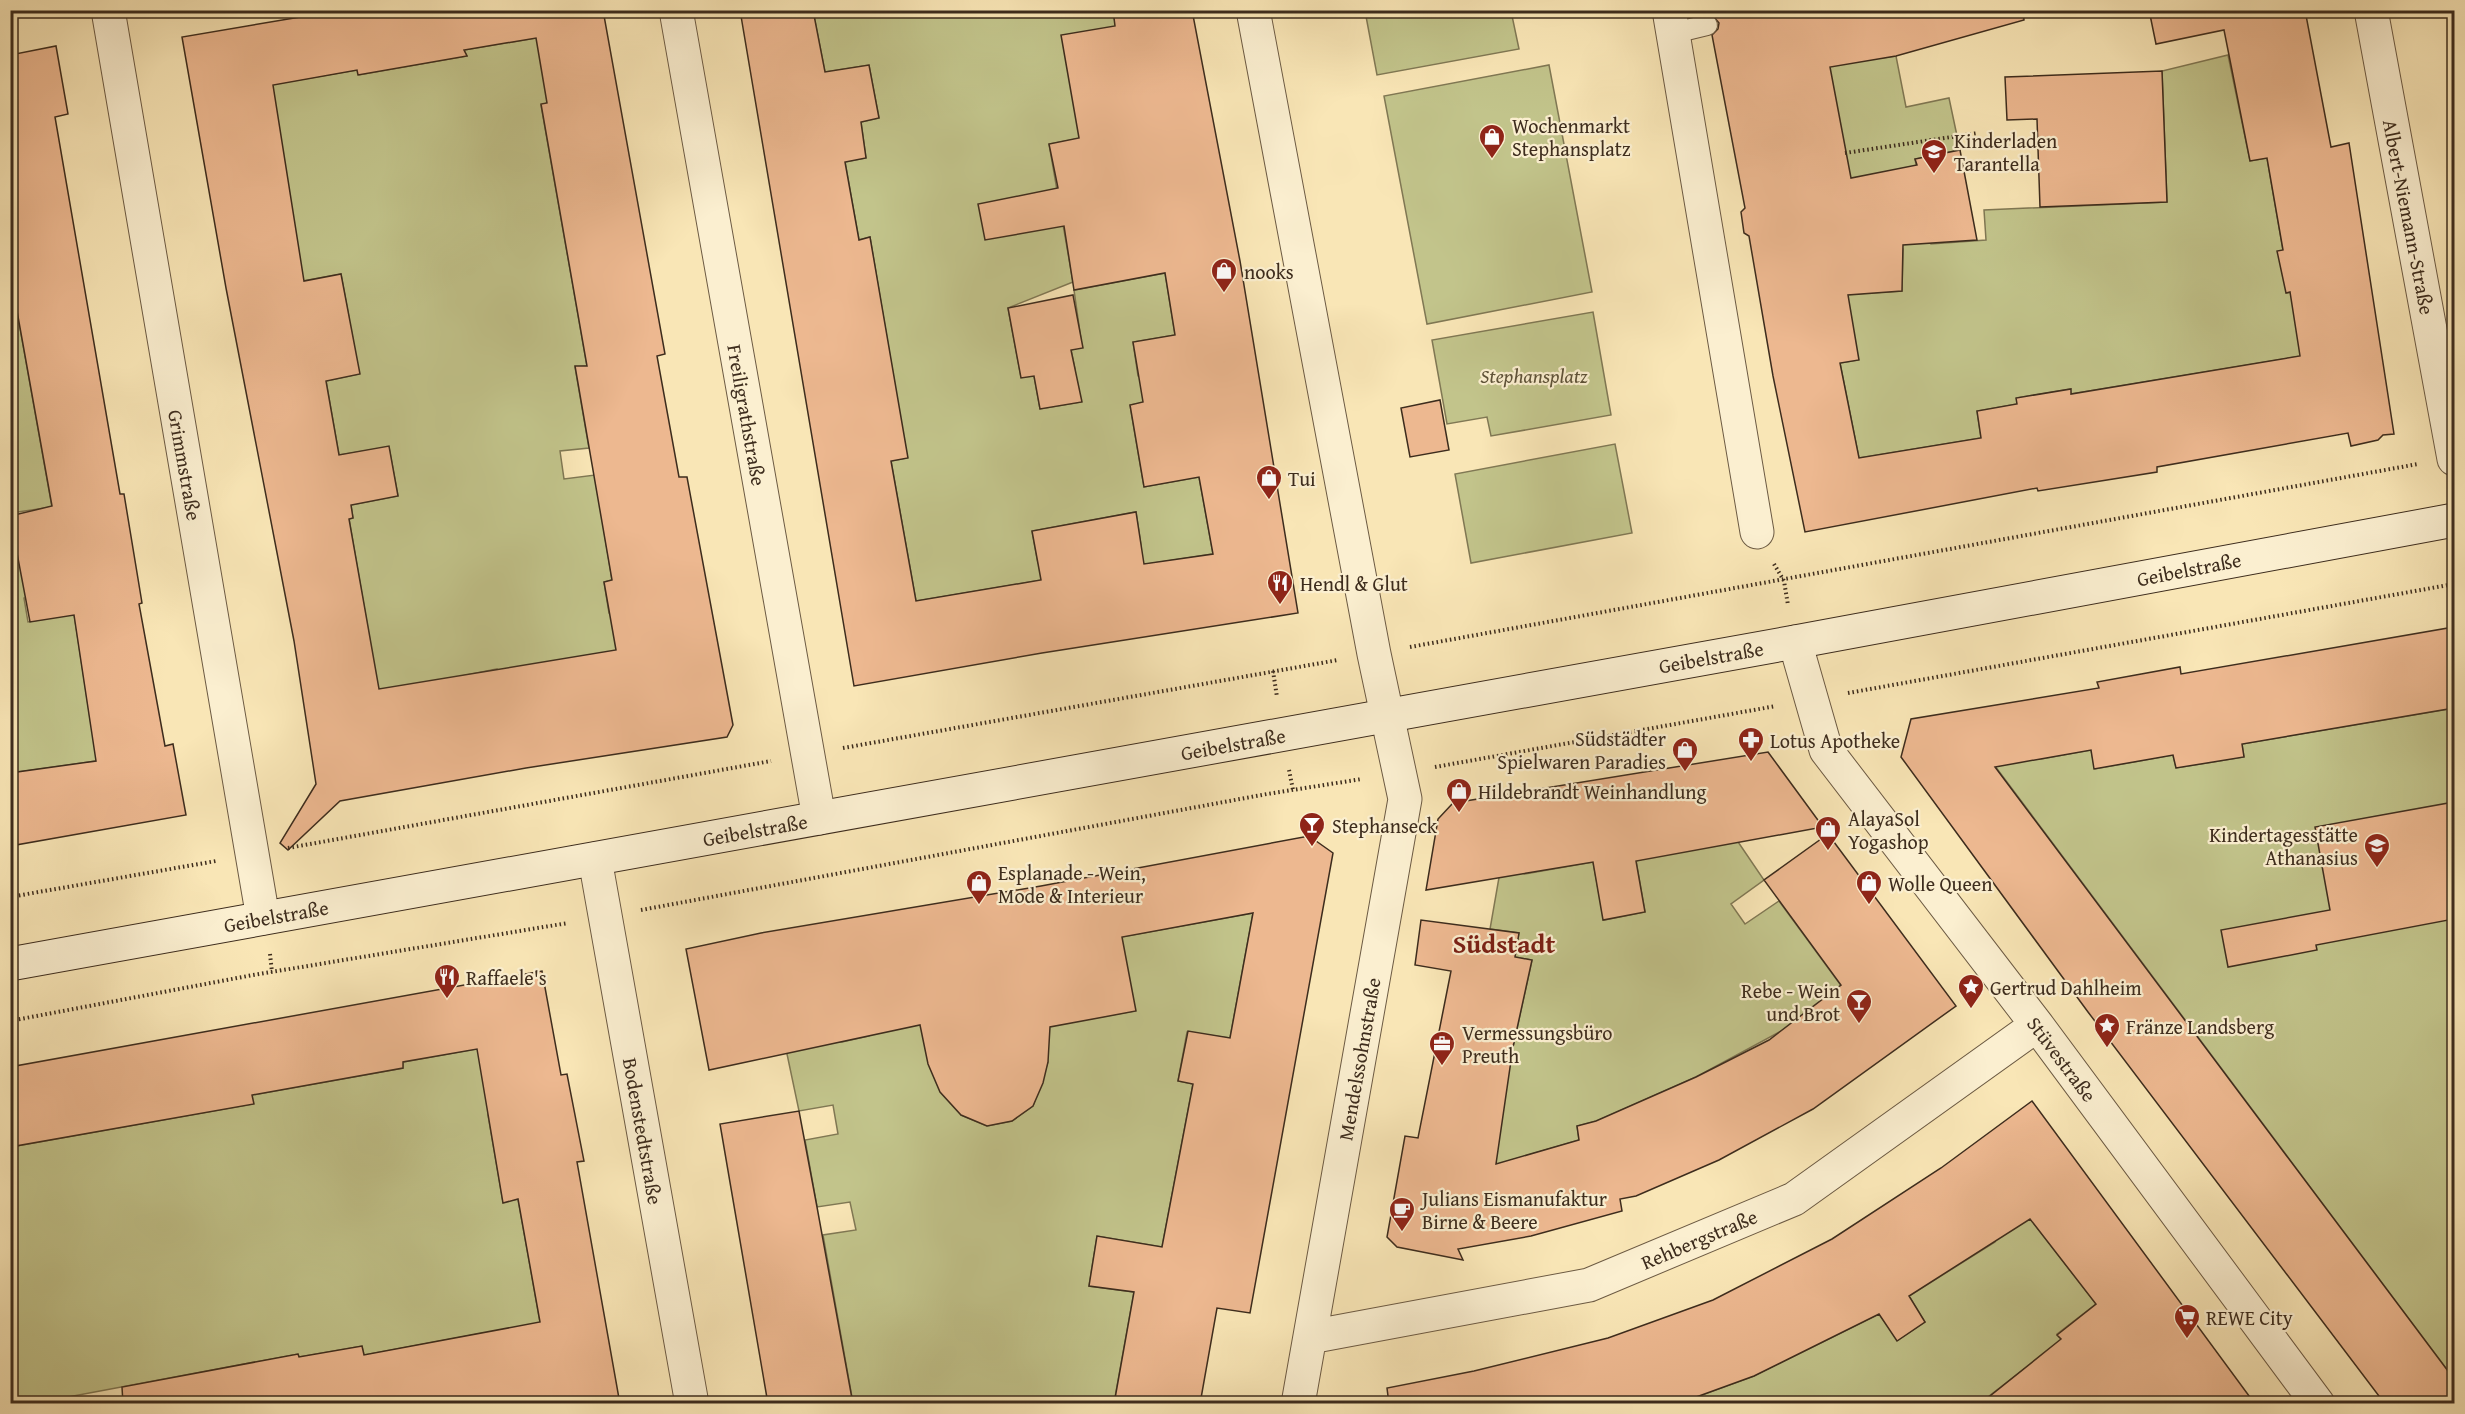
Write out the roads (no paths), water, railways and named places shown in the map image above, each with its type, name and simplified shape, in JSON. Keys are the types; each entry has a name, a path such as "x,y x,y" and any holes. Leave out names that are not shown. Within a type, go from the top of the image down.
{"street":[{"name":"Grimmstraße","path":"108,10 250,855 263,918"},
{"name":"Freiligrathstraße","path":"676,10 819,818"},
{"path":"1253,10 1387,716"},
{"name":"Albert-Niemann-Straße","path":"2371,10 2454,458"},
{"path":"1671,22 1757,532"},
{"name":"Geibelstraße","path":"10,964 1795,642 2454,520"},
{"name":"Stüvestraße","path":"1795,642 1826,750 2037,1025 2318,1404"},
{"name":"Mendelssohnstraße","path":"1299,1404 1405,799 1387,716"},
{"name":"Bodenstedtstraße","path":"595,859 692,1404"},
{"name":"Rehbergstraße","path":"1310,1337 1589,1285 1794,1199 2037,1025"}],"lane":[{"path":"1671,22 1707,26"}],"place":[{"name":"Wochenmarkt Stephansplatz","path":"1492,160"},
{"name":"Kinderladen Tarantella","path":"1934,175"},
{"name":"nooks","path":"1224,294"},
{"name":"Tui","path":"1269,501"},
{"name":"Hendl & Glut","path":"1280,606"},
{"name":"Lotus Apotheke","path":"1751,763"},
{"name":"Südstädter Spielwaren Paradies","path":"1685,773"},
{"name":"Hildebrandt Weinhandlung","path":"1459,814"},
{"name":"Stephanseck","path":"1312,848"},
{"name":"AlayaSol Yogashop","path":"1828,852"},
{"name":"Kindertagesstätte Athanasius","path":"2377,869"},
{"name":"Esplanade - Wein, Mode & Interieur","path":"979,906"},
{"name":"Wolle Queen","path":"1869,906"},
{"name":"Raffaele's","path":"447,1000"},
{"name":"Gertrud Dahlheim","path":"1971,1010"},
{"name":"Rebe - Wein und Brot","path":"1859,1025"},
{"name":"Fränze Landsberg","path":"2107,1049"},
{"name":"Vermessungsbüro Preuth","path":"1442,1067"},
{"name":"Julians Eismanufaktur Birne & Beere","path":"1402,1233"},
{"name":"REWE City","path":"2187,1340"}],"district":[{"name":"Südstadt","path":"1504,943"}],"park label":[{"name":"Stephansplatz","path":"1534,375"}]}
